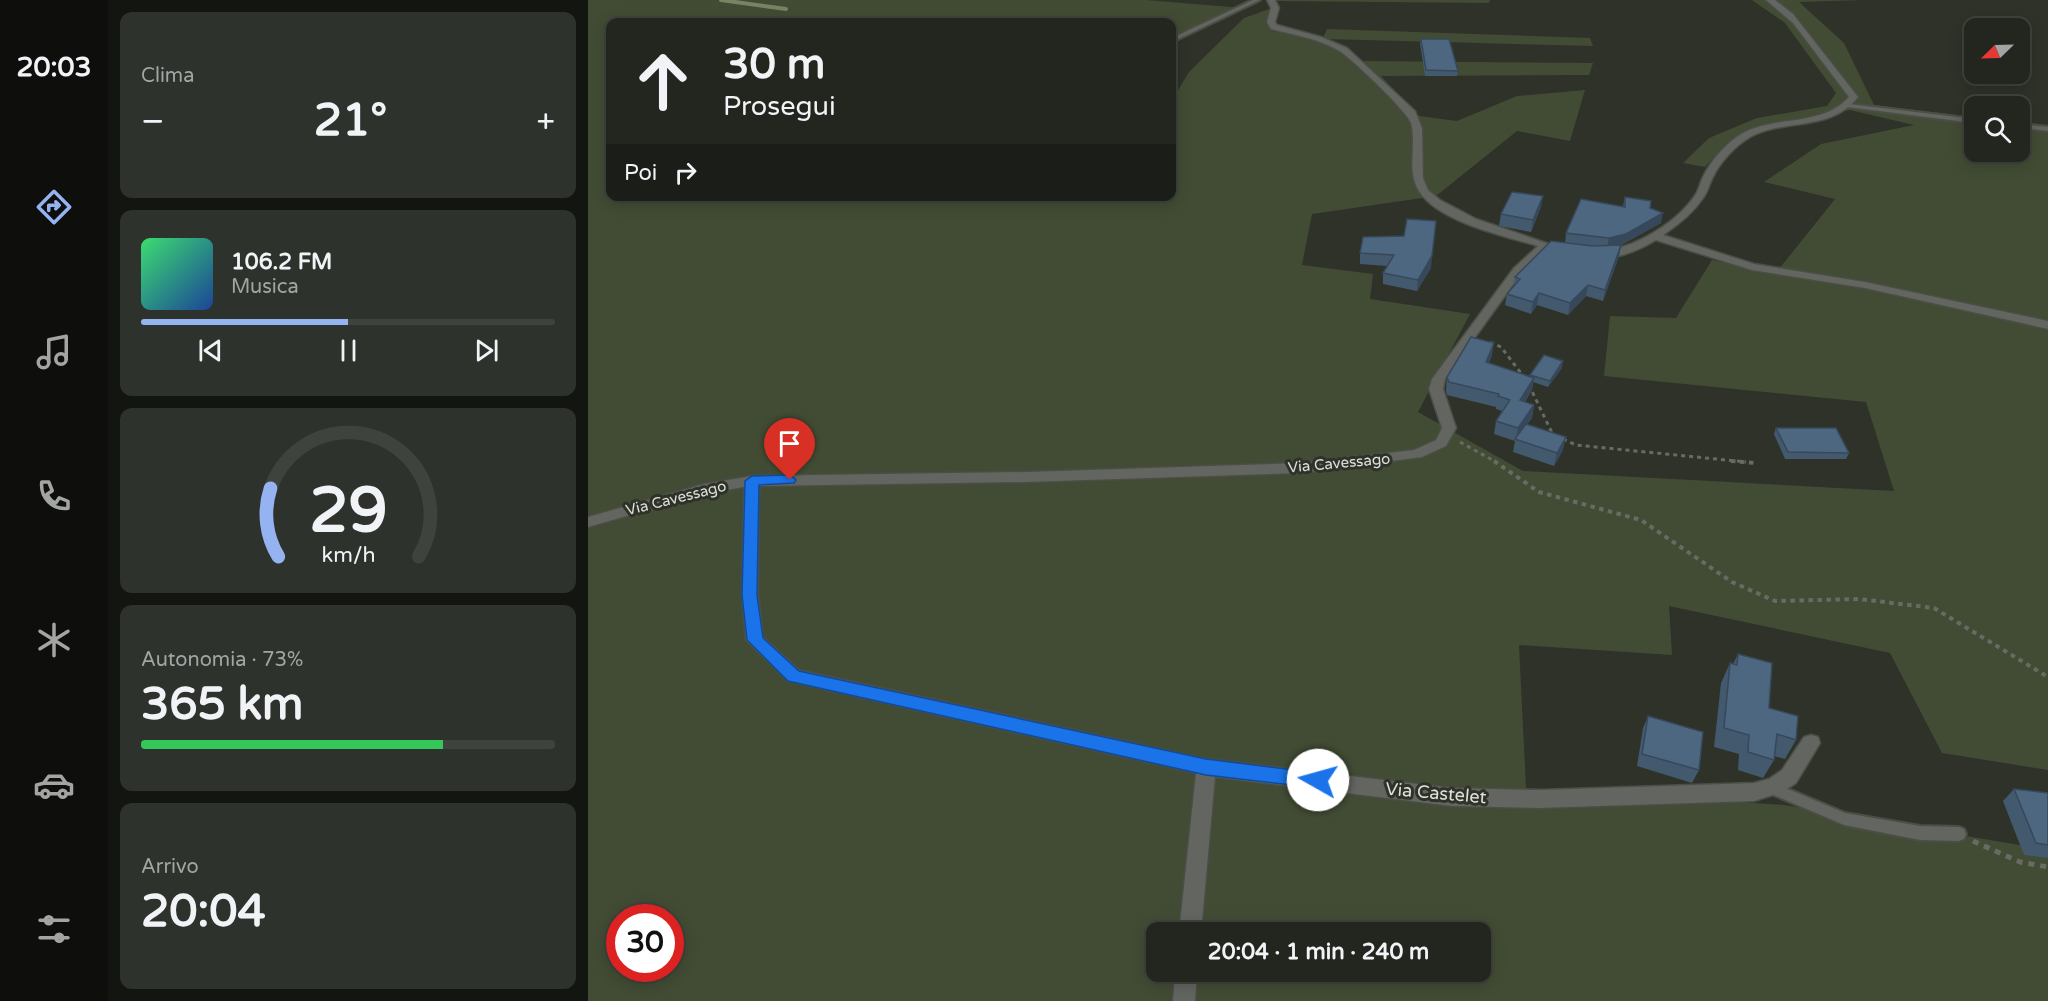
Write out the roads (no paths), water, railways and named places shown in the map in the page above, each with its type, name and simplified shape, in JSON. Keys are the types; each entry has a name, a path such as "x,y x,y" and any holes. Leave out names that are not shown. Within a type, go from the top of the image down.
{"street":[{"name":"Via Cavessago","path":"588,522 704,489 752,481 1026,477 1301,468 1417,454 1441,443 1449,428 1437,383 1518,270 1550,246 1472,220 1433,201 1419,183 1416,124 1412,113 1344,50 1318,39 1274,27 1271,22 1275,8 1271,0"},
{"path":"1588,254 1623,252 1654,237 1700,195 1715,164 1734,144 1749,134 1813,119 1849,106 1854,97 1844,81 1816,49 1800,23 1783,7 1770,0"},
{"path":"1654,237 1752,267 1865,285 2048,325"},
{"name":"Via Castelet","path":"752,481 750,595 755,640 794,676 1206,767 1452,797 1540,799 1754,792 1774,789"},
{"path":"1774,789 1788,780 1811,743"},
{"path":"1191,922 1206,767"},
{"path":"1184,1001 1185,982"}],"lane":[{"path":"1176,38 1257,0"},
{"path":"1849,106 1964,120"},
{"path":"2030,127 2048,129"},
{"path":"1774,789 1844,819 1920,834 1959,834"}],"waterway":[{"path":"721,0 786,9"}]}
